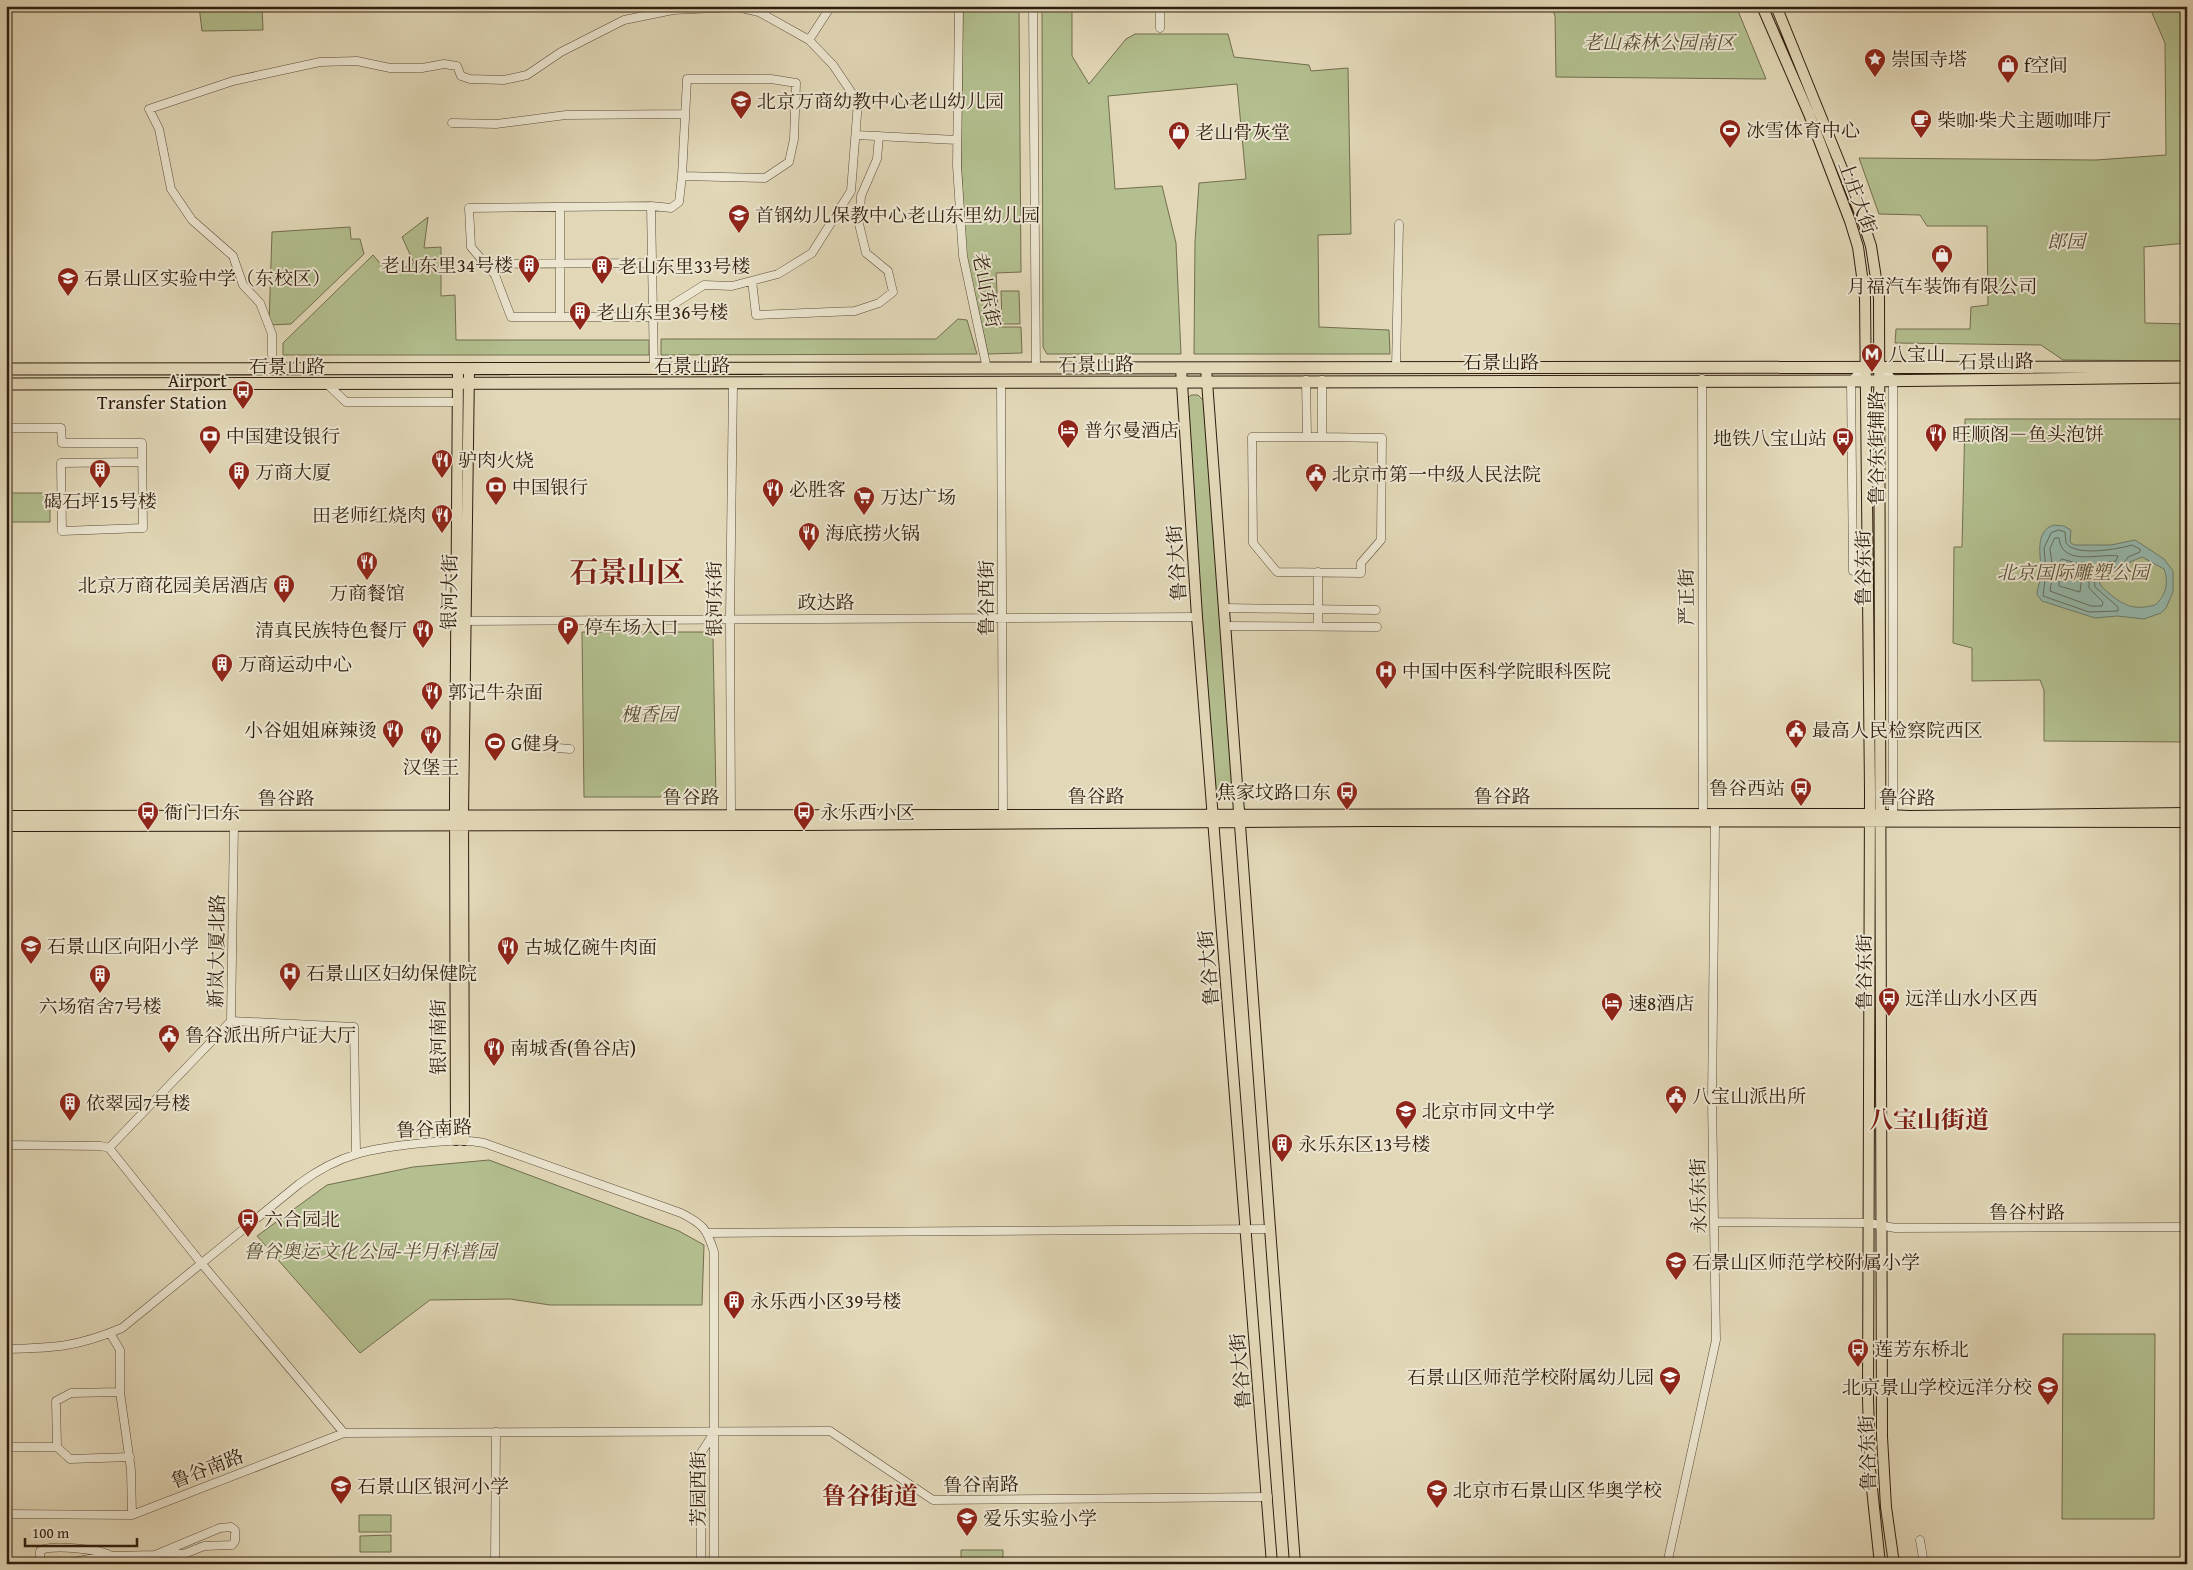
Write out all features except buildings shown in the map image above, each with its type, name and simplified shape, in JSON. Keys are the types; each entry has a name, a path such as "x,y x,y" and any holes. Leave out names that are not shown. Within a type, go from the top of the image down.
{"highway":[{"name":"石景山路","path":"6,369 987,370 1866,366 2187,367"},
{"name":"石景山路","path":"6,384 1702,379 1887,381 2187,377"}],"main road":[{"name":"上庄大街","path":"1762,6 1809,114 1858,247 1865,298 1866,381"},
{"name":"上庄大街","path":"1776,6 1862,218 1871,246 1879,298 1881,366 1887,381"},
{"name":"鲁谷大街","path":"1181,368 1197,617 1272,1564"},
{"path":"1206,368 1295,1564"},
{"name":"银河大街","path":"459,820 464,370"},
{"name":"鲁谷东街","path":"1866,381 1868,572 1868,1436 1880,1564"},
{"name":"鲁谷东街","path":"1887,381 1881,819 1882,1437 1886,1507 1894,1564"},
{"name":"银河大街","path":"461,621 458,402 464,382"},
{"name":"鲁谷路","path":"1881,819 1893,815 2187,813"},
{"name":"鲁谷路","path":"6,826 234,825 731,814 1003,814 1213,818"},
{"name":"鲁谷路","path":"6,816 813,825 1213,818 1703,814 1881,819 2187,822"},
{"name":"鲁谷路","path":"1239,818 1715,823 1868,818"},
{"name":"银河南街","path":"459,820 460,1140"}],"street":[{"path":"809,40 831,6"},
{"name":"老山东街","path":"959,6 958,140 963,256 987,370"},
{"path":"1033,6 1036,369"},
{"path":"1160,6 1160,28"},
{"path":"272,355 272,334 260,304 243,284 233,256 192,220 171,189 158,129 149,109 233,81 320,62 357,61 390,68 422,68 444,64 457,66 461,76 470,79 504,80 527,74 560,52 624,20 673,10 738,7 759,12 809,40 834,65 858,102 851,191 812,253 778,274 732,286 704,285 653,317 511,317 495,275 471,247 469,208 652,206 671,208 679,202 687,79 771,79 796,83 794,139 789,162 765,178 682,176"},
{"path":"452,123 496,124 566,115 685,114"},
{"path":"856,135 958,140"},
{"path":"752,281 756,314 855,311 878,303 894,292 888,271 866,252 859,224 861,196 877,159 878,136"},
{"path":"652,206 654,370"},
{"path":"560,207 560,317"},
{"path":"1396,368 1399,224"},
{"path":"486,264 652,263"},
{"path":"1851,381 1866,366"},
{"name":"严正街","path":"1702,379 1703,814"},
{"path":"1306,380 1306,437"},
{"path":"1322,380 1322,437"},
{"name":"鲁谷东街","path":"1851,381 1853,571 1868,572"},
{"name":"鲁谷东街辅路","path":"1887,381 1893,815"},
{"name":"鲁谷西街","path":"1001,382 1003,814"},
{"path":"326,383 346,402 458,402"},
{"name":"银河东街","path":"731,814 730,620 733,383"},
{"path":"6,428 62,428 62,443 142,443 143,528 62,531 61,463 142,462"},
{"path":"1252,437 1306,437 1382,438 1381,540 1361,563 1361,573 1277,572 1253,543 1252,437"},
{"path":"1318,572 1318,626"},
{"path":"1224,608 1376,610"},
{"name":"政达路","path":"461,621 1197,617"},
{"path":"1225,626 1377,627"},
{"path":"558,748 570,749"},
{"name":"永乐东街","path":"1667,1564 1716,1340 1712,1102 1715,823"},
{"name":"新岚大厦北路","path":"109,1148 231,1021 234,825"},
{"path":"231,1021 354,1026 356,1152"},
{"name":"鲁谷南路","path":"6,1349 67,1346 93,1340 122,1328 314,1173 356,1152 383,1147 460,1140 484,1143 681,1213 698,1222 709,1233"},
{"path":"6,1145 102,1146 109,1148 202,1264 344,1433"},
{"name":"鲁谷村路","path":"1715,1222 1869,1223 1883,1228 2187,1227"},
{"path":"715,1432 714,1252 709,1233 1270,1229"},
{"path":"110,1333 120,1350 120,1392 130,1456 132,1515"},
{"path":"57,1447 56,1401 71,1393 120,1392"},
{"name":"鲁谷南路","path":"6,1514 132,1515 344,1433 830,1431 933,1500 1268,1497"},
{"path":"495,1564 496,1432"},
{"name":"芳园西街","path":"701,1564 701,1453 715,1432"},
{"name":"芳园西街","path":"714,1564 715,1432"},
{"path":"6,1448 57,1447 70,1458 130,1456"},
{"path":"63,1564 89,1559 110,1560 158,1554 184,1554 204,1546 232,1545 235,1541 235,1530 231,1527 220,1528 158,1554"},
{"path":"1920,1540 1924,1564"},
{"path":"44,1564 40,1560 40,1551 46,1548 82,1548 107,1552 110,1560"},
{"path":"157,1564 158,1554"}],"green space":[{"path":"199,6 262,6 263,30 202,31"},
{"path":"963,6 1019,6 1021,272 996,273 999,327 1021,327 1022,353 988,354 966,254 961,163"},
{"path":"1042,6 1072,6 1072,56 1089,84 1126,39 1135,34 1228,34 1234,57 1309,65 1311,71 1348,68 1351,234 1318,235 1319,327 1389,330 1390,354 1194,354 1195,242 1199,183 1246,179 1237,84 1108,96 1115,189 1162,186 1176,243 1181,354 1047,354 1043,347"},
{"name":"老山森林公园南区","path":"1551,6 1736,6 1766,79 1556,77 1555,16"},
{"name":"郎园","path":"2149,6 2187,6 2187,243 2144,247 2145,323 2187,324 2187,361 2063,360 2041,345 1895,343 1896,329 1970,329 1971,307 1988,305 1987,226 1927,226 1920,215 1879,214 1859,158 2096,160 2166,155 2165,43"},
{"path":"428,217 424,248 441,247 441,296 455,295 456,340 649,340 649,355 283,355 283,343 373,255 390,275 414,263 402,237"},
{"path":"350,227 351,239 360,239 364,254 291,324 269,325 272,232"},
{"path":"1001,291 1019,291 1020,324 1002,324"},
{"path":"958,319 967,320 977,354 661,355 661,339 936,339"},
{"path":"1191,395 1198,395 1204,401 1233,796 1216,796 1201,616 1187,399"},
{"name":"北京国际雕塑公园","path":"1965,419 2187,419 2187,742 2044,741 2044,690 2040,680 1972,681 1972,648 1953,643 1954,547 1962,547"},
{"path":"6,493 50,493 50,522 6,522"},
{"name":"槐香园","path":"582,632 704,632 713,638 716,797 584,797"},
{"name":"鲁谷奥运文化公园-半月科普园","path":"489,1160 679,1231 704,1245 702,1305 550,1305 510,1299 430,1300 360,1353 257,1236 327,1185 413,1167"},
{"path":"2063,1334 2155,1334 2154,1519 2062,1519"},
{"path":"359,1515 391,1515 391,1532 359,1532"},
{"path":"391,1535 391,1552 360,1552 360,1536"},
{"path":"961,1550 1003,1550 1003,1564 961,1564"}],"water":[{"path":"2054,525 2064,526 2071,530 2070,542 2074,545 2111,545 2135,540 2164,559 2173,571 2173,592 2166,608 2161,613 2144,619 2117,616 2095,618 2042,601 2037,595 2041,574 2040,545 2041,538 2048,528","holes":["2142,557 2164,569 2166,589 2155,605 2142,607 2126,605 2104,589 2099,581 2103,573 2124,573 2130,562"]}],"place":[{"name":"崇国寺塔","path":"1875,78"},
{"name":"f空间","path":"2008,84"},
{"name":"北京万商幼教中心老山幼儿园","path":"741,120"},
{"name":"柴咖·柴犬主题咖啡厅","path":"1921,139"},
{"name":"冰雪体育中心","path":"1730,149"},
{"name":"老山骨灰堂","path":"1179,151"},
{"name":"首钢幼儿保教中心老山东里幼儿园","path":"739,234"},
{"name":"月福汽车装饰有限公司","path":"1942,274"},
{"name":"老山东里34号楼","path":"529,284"},
{"name":"老山东里33号楼","path":"602,285"},
{"name":"石景山区实验中学（东校区）","path":"68,297"},
{"name":"老山东里36号楼","path":"580,331"},
{"name":"八宝山","path":"1872,373"},
{"name":"Airport Transfer Station","path":"243,410"},
{"name":"普尔曼酒店","path":"1068,449"},
{"name":"旺顺阁－鱼头泡饼","path":"1936,453"},
{"name":"中国建设银行","path":"210,455"},
{"name":"地铁八宝山站","path":"1843,457"},
{"name":"驴肉火烧","path":"442,479"},
{"name":"碣石坪15号楼","path":"100,489"},
{"name":"万商大厦","path":"239,491"},
{"name":"北京市第一中级人民法院","path":"1316,493"},
{"name":"中国银行","path":"496,506"},
{"name":"必胜客","path":"773,508"},
{"name":"万达广场","path":"864,516"},
{"name":"田老师红烧肉","path":"442,534"},
{"name":"海底捞火锅","path":"809,552"},
{"name":"万商餐馆","path":"367,581"},
{"name":"北京万商花园美居酒店","path":"284,604"},
{"name":"停车场入口","path":"568,646"},
{"name":"清真民族特色餐厅","path":"423,649"},
{"name":"万商运动中心","path":"222,683"},
{"name":"中国中医科学院眼科医院","path":"1386,690"},
{"name":"郭记牛杂面","path":"432,711"},
{"name":"小谷姐姐麻辣烫","path":"393,749"},
{"name":"最高人民检察院西区","path":"1796,749"},
{"name":"汉堡王","path":"431,755"},
{"name":"G健身","path":"495,762"},
{"name":"鲁谷西站","path":"1801,807"},
{"name":"焦家坟路口东","path":"1347,811"},
{"name":"衙门口东","path":"148,831"},
{"name":"永乐西小区","path":"804,831"},
{"name":"石景山区向阳小学","path":"31,965"},
{"name":"古城亿碗牛肉面","path":"508,966"},
{"name":"石景山区妇幼保健院","path":"290,992"},
{"name":"六场宿舍7号楼","path":"100,994"},
{"name":"远洋山水小区西","path":"1889,1017"},
{"name":"速8酒店","path":"1612,1022"},
{"name":"鲁谷派出所户证大厅","path":"169,1054"},
{"name":"南城香(鲁谷店)","path":"494,1067"},
{"name":"八宝山派出所","path":"1676,1115"},
{"name":"依翠园7号楼","path":"70,1122"},
{"name":"北京市同文中学","path":"1406,1130"},
{"name":"永乐东区13号楼","path":"1282,1163"},
{"name":"六合园北","path":"248,1238"},
{"name":"石景山区师范学校附属小学","path":"1676,1281"},
{"name":"永乐西小区39号楼","path":"734,1320"},
{"name":"莲芳东桥北","path":"1858,1368"},
{"name":"石景山区师范学校附属幼儿园","path":"1670,1396"},
{"name":"北京景山学校远洋分校","path":"2048,1406"},
{"name":"石景山区银河小学","path":"341,1505"},
{"name":"北京市石景山区华奥学校","path":"1437,1509"},
{"name":"爱乐实验小学","path":"967,1537"}],"district":[{"name":"石景山区","path":"627,571"},
{"name":"八宝山街道","path":"1929,1119"},
{"name":"鲁谷街道","path":"870,1495"}]}
